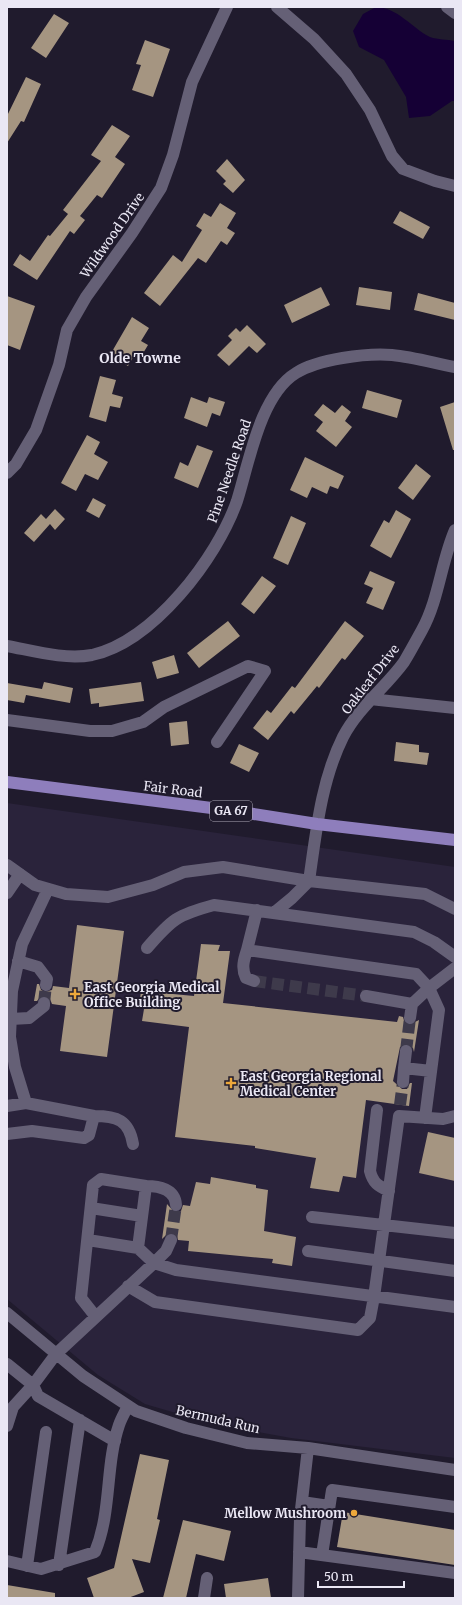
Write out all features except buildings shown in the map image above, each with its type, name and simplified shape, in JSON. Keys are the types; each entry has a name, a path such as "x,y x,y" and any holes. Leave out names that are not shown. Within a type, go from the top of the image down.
{"main road":[{"name":"Fair Road","path":"7,782 235,811 317,824 455,840"}],"street":[{"name":"Wildwood Drive","path":"7,473 16,464 36,430 58,365 67,330 86,297 132,234 161,188 173,155 192,82 227,7"},
{"path":"277,7 314,39 346,74 370,110 392,156 403,169 430,180 455,186"},
{"path":"446,7 455,13"},
{"name":"Pine Needle Road","path":"7,646 60,655 92,655 114,647 145,629 172,604 222,536 236,502 266,406 295,373 311,365 340,358 391,355 455,367"},
{"name":"Oakleaf Drive","path":"309,881 317,824 330,768 343,736 370,699 403,662 423,629 433,602 442,567 455,530"},
{"path":"7,720 90,731 112,731 143,722 164,707 248,666 265,671 217,742"},
{"path":"370,699 455,708"},
{"path":"7,865 35,885 66,894 108,897 153,885 184,872 223,867 309,881 426,894 455,909"},
{"path":"7,893 20,874"},
{"path":"275,912 309,881"},
{"path":"26,1103 15,1067 10,1037 11,1019 9,991 22,944 48,889"},
{"path":"147,948 167,925 185,913 214,905 275,912 414,932 434,942 455,957"},
{"path":"254,981 246,978 244,975 243,961 257,910"},
{"path":"247,950 416,974 429,988 439,1010 425,1118"},
{"path":"18,961 38,967 47,979 46,985"},
{"path":"410,1018 412,1004 429,988 455,968"},
{"path":"366,996 412,1004"},
{"path":"11,1019 29,1018 44,1006 44,1003"},
{"path":"403,1082 406,1051"},
{"path":"404,1068 431,1071"},
{"path":"7,1106 26,1103 94,1116 110,1116 124,1123 131,1131 133,1144"},
{"path":"377,1110 370,1171 373,1181 379,1187 389,1191"},
{"path":"128,1286 155,1302 358,1330 370,1318 400,1111 425,1118 443,1119 455,1116"},
{"path":"7,1134 32,1131 84,1138 90,1133 94,1116"},
{"path":"96,1317 81,1298 93,1184 101,1179 162,1187 173,1196 176,1205"},
{"path":"138,1248 146,1186"},
{"path":"91,1208 142,1216"},
{"path":"312,1216 455,1233"},
{"path":"88,1240 138,1248 154,1263 176,1270 455,1307"},
{"path":"7,1426 13,1407 33,1385 56,1354 154,1263 166,1251 171,1240"},
{"path":"308,1251 455,1271"},
{"name":"Bermuda Run","path":"7,1313 83,1376 136,1411 186,1428 240,1441 308,1448 455,1470"},
{"path":"7,1364 33,1385 38,1396 115,1441"},
{"path":"7,1561 41,1569 59,1565 95,1552 101,1538 115,1441 119,1426 128,1406"},
{"path":"59,1565 80,1420"},
{"path":"27,1566 46,1432"},
{"path":"298,1598 302,1502 308,1448"},
{"path":"322,1555 332,1490 455,1507"},
{"path":"302,1502 329,1506"},
{"path":"299,1552 455,1573"},
{"path":"204,1598 207,1578"}],"shaded area":[{"path":"376,7 391,10 430,37 455,41 455,101 452,101 430,116 409,118 406,97 384,60 359,47 353,31 363,14"},
{"name":"East Georgia Regional Medical Center","path":"7,803 455,867 455,1458 291,1438 210,1423 145,1404 98,1375 7,1299"}],"tunnel":[{"path":"254,981 366,996"},
{"path":"44,1003 46,985"},
{"path":"406,1051 410,1018"},
{"path":"400,1105 403,1082"},
{"path":"171,1240 176,1205"}],"place":[{"name":"East Georgia Medical Office Building","path":"75,994"},
{"name":"East Georgia Regional Medical Center","path":"231,1083"},
{"name":"Mellow Mushroom","path":"354,1513"}],"district":[{"name":"Olde Towne","path":"140,358"}]}
